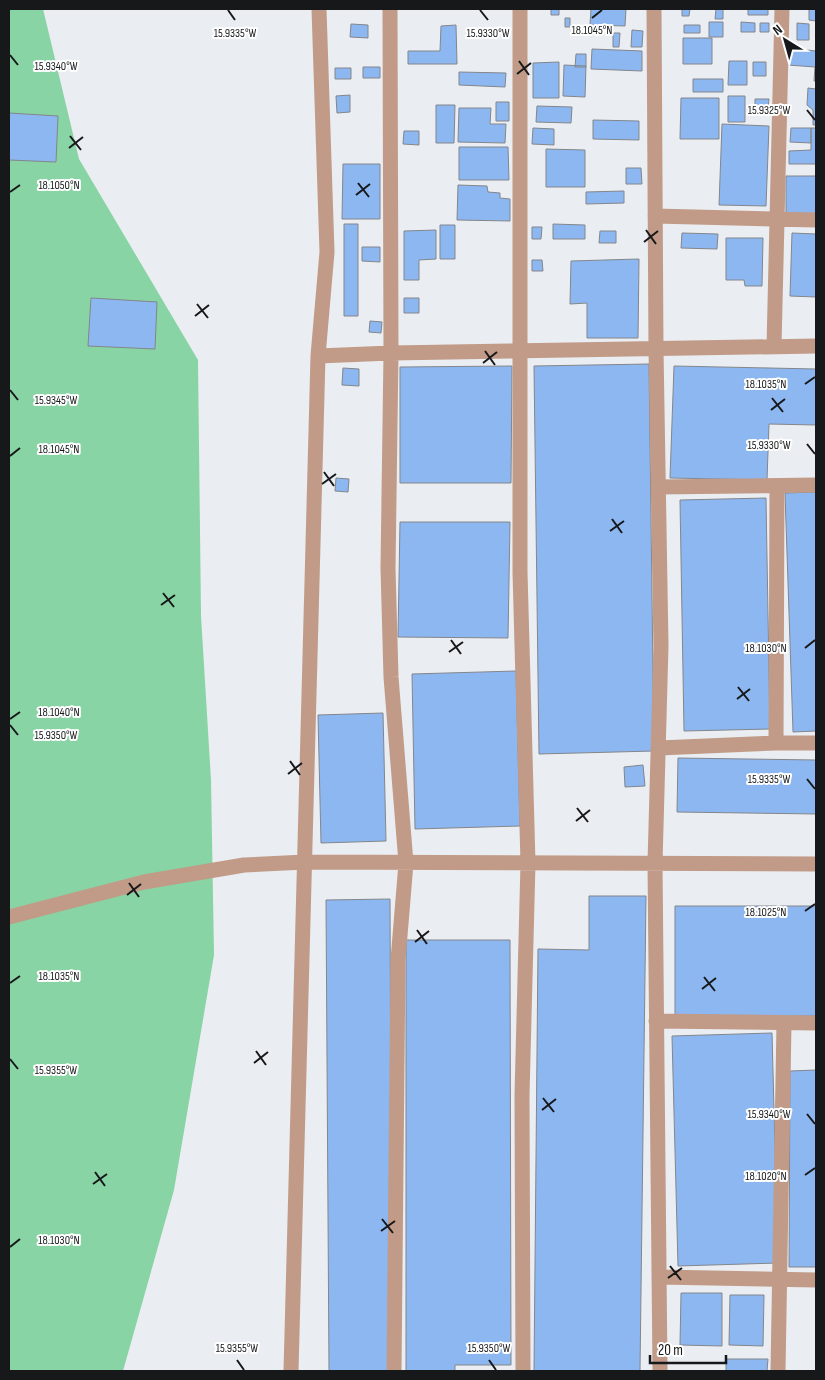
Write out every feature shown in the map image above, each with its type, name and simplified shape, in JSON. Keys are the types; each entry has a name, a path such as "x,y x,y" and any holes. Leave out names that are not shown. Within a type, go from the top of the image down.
{"street":[{"path":"291,1371 318,356 327,252 319,9"},
{"path":"390,9 391,352 388,577 391,677 406,863 398,960 394,1371"},
{"path":"520,9 520,572 528,863 522,1095 523,1371"},
{"path":"654,9 656,349 661,646 655,863 660,1371"},
{"path":"774,347 782,9"},
{"path":"655,216 816,220"},
{"path":"318,356 391,352 816,346"},
{"path":"658,487 816,485"},
{"path":"776,743 777,486"},
{"path":"659,748 816,743"},
{"path":"9,917 144,882 244,865 305,862 816,864"},
{"path":"656,1021 816,1023"},
{"path":"778,1371 784,1022"},
{"path":"659,1277 816,1280"}],"green space":[{"path":"9,9 43,9 79,159 198,360 201,616 211,780 214,955 174,1190 123,1371 9,1371"}],"building":[{"path":"551,9 559,9 559,15 551,15"},
{"path":"591,9 626,9 625,26 590,25"},
{"path":"682,9 690,9 689,16 682,16"},
{"path":"716,9 723,9 723,19 715,19"},
{"path":"748,9 768,9 768,15 748,15"},
{"path":"809,9 816,9 816,21 809,20"},
{"path":"565,18 570,18 570,27 565,27"},
{"path":"709,22 723,22 723,37 709,37"},
{"path":"741,22 755,23 755,32 741,32"},
{"path":"760,23 769,23 769,32 760,32"},
{"path":"797,23 809,24 809,40 797,40"},
{"path":"351,24 368,25 368,38 350,37"},
{"path":"456,25 457,64 408,64 408,51 440,51 441,26"},
{"path":"684,25 700,25 700,33 684,33"},
{"path":"632,30 643,31 642,47 631,47"},
{"path":"613,33 620,33 619,47 613,47"},
{"path":"683,38 712,38 712,64 683,64"},
{"path":"790,48 816,51 816,81 814,81 815,67 788,65"},
{"path":"592,49 642,51 642,71 591,69"},
{"path":"576,54 586,54 586,67 575,67"},
{"path":"729,61 747,61 747,85 728,85"},
{"path":"559,62 559,98 533,98 533,63"},
{"path":"753,62 766,62 766,76 753,76"},
{"path":"564,65 586,66 585,97 563,96"},
{"path":"363,67 380,67 380,78 363,78"},
{"path":"335,68 351,68 351,79 335,79"},
{"path":"459,72 506,73 505,87 459,85"},
{"path":"693,79 723,79 723,92 693,92"},
{"path":"808,88 816,89 816,125 813,125 813,110 807,105"},
{"path":"350,95 350,112 337,113 336,96"},
{"path":"728,96 745,96 745,122 728,122"},
{"path":"681,98 719,98 719,139 680,139"},
{"path":"755,99 769,99 768,109 755,108"},
{"path":"496,102 509,102 509,121 496,121"},
{"path":"436,105 455,105 454,143 436,143"},
{"path":"537,106 572,107 571,123 536,122"},
{"path":"459,108 491,108 490,124 506,124 505,143 458,142"},
{"path":"9,113 58,116 56,162 9,160"},
{"path":"593,120 639,121 639,140 593,139"},
{"path":"722,124 769,126 766,206 719,205"},
{"path":"533,128 554,129 554,145 532,144"},
{"path":"791,128 811,128 811,143 790,142"},
{"path":"811,128 816,128 816,164 789,164 789,151 811,150"},
{"path":"404,131 419,131 419,145 403,144"},
{"path":"459,147 508,147 509,180 459,180"},
{"path":"546,149 585,150 585,187 546,187"},
{"path":"343,164 380,164 380,219 342,219"},
{"path":"626,168 641,168 642,184 626,184"},
{"path":"786,176 816,176 816,215 786,216"},
{"path":"458,185 487,186 488,192 500,193 500,198 510,199 510,221 457,220"},
{"path":"624,191 624,203 586,204 586,192"},
{"path":"344,224 358,224 358,316 344,316"},
{"path":"553,224 585,225 585,239 553,239"},
{"path":"440,225 455,225 455,259 440,259"},
{"path":"532,227 542,227 541,239 532,239"},
{"path":"436,230 436,259 419,260 419,280 404,280 404,231"},
{"path":"600,231 616,231 616,243 599,243"},
{"path":"682,233 718,234 717,249 681,248"},
{"path":"792,233 816,234 816,297 790,296"},
{"path":"726,238 763,238 762,286 745,286 744,280 726,280"},
{"path":"362,247 380,247 380,262 362,261"},
{"path":"639,259 638,338 587,338 587,303 570,304 571,261"},
{"path":"532,260 542,260 543,271 532,271"},
{"path":"91,298 157,302 155,349 88,346"},
{"path":"404,298 419,298 419,313 404,313"},
{"path":"370,321 382,322 381,333 369,332"},
{"path":"649,364 654,751 539,754 534,366"},
{"path":"512,366 511,483 400,483 400,367"},
{"path":"674,366 816,369 816,425 769,424 767,480 670,478"},
{"path":"343,368 359,369 359,386 342,385"},
{"path":"336,478 349,479 348,492 335,491"},
{"path":"816,492 816,731 793,732 785,493"},
{"path":"766,498 770,729 684,731 680,500"},
{"path":"400,522 510,522 508,638 398,637"},
{"path":"516,671 520,826 415,829 412,674"},
{"path":"383,713 386,841 321,843 318,715"},
{"path":"678,758 816,760 816,814 677,812"},
{"path":"643,765 645,786 625,787 624,767"},
{"path":"589,896 646,896 640,1371 534,1371 538,949 589,950"},
{"path":"390,899 392,1371 329,1371 326,900"},
{"path":"675,906 816,906 816,1016 675,1017"},
{"path":"406,940 510,940 511,1365 455,1365 455,1371 406,1371"},
{"path":"772,1033 778,1263 678,1266 672,1036"},
{"path":"816,1070 816,1267 789,1267 790,1071"},
{"path":"681,1293 722,1293 722,1346 680,1345"},
{"path":"730,1295 764,1295 763,1346 729,1345"},
{"path":"726,1359 768,1359 767,1371 726,1371"}]}
